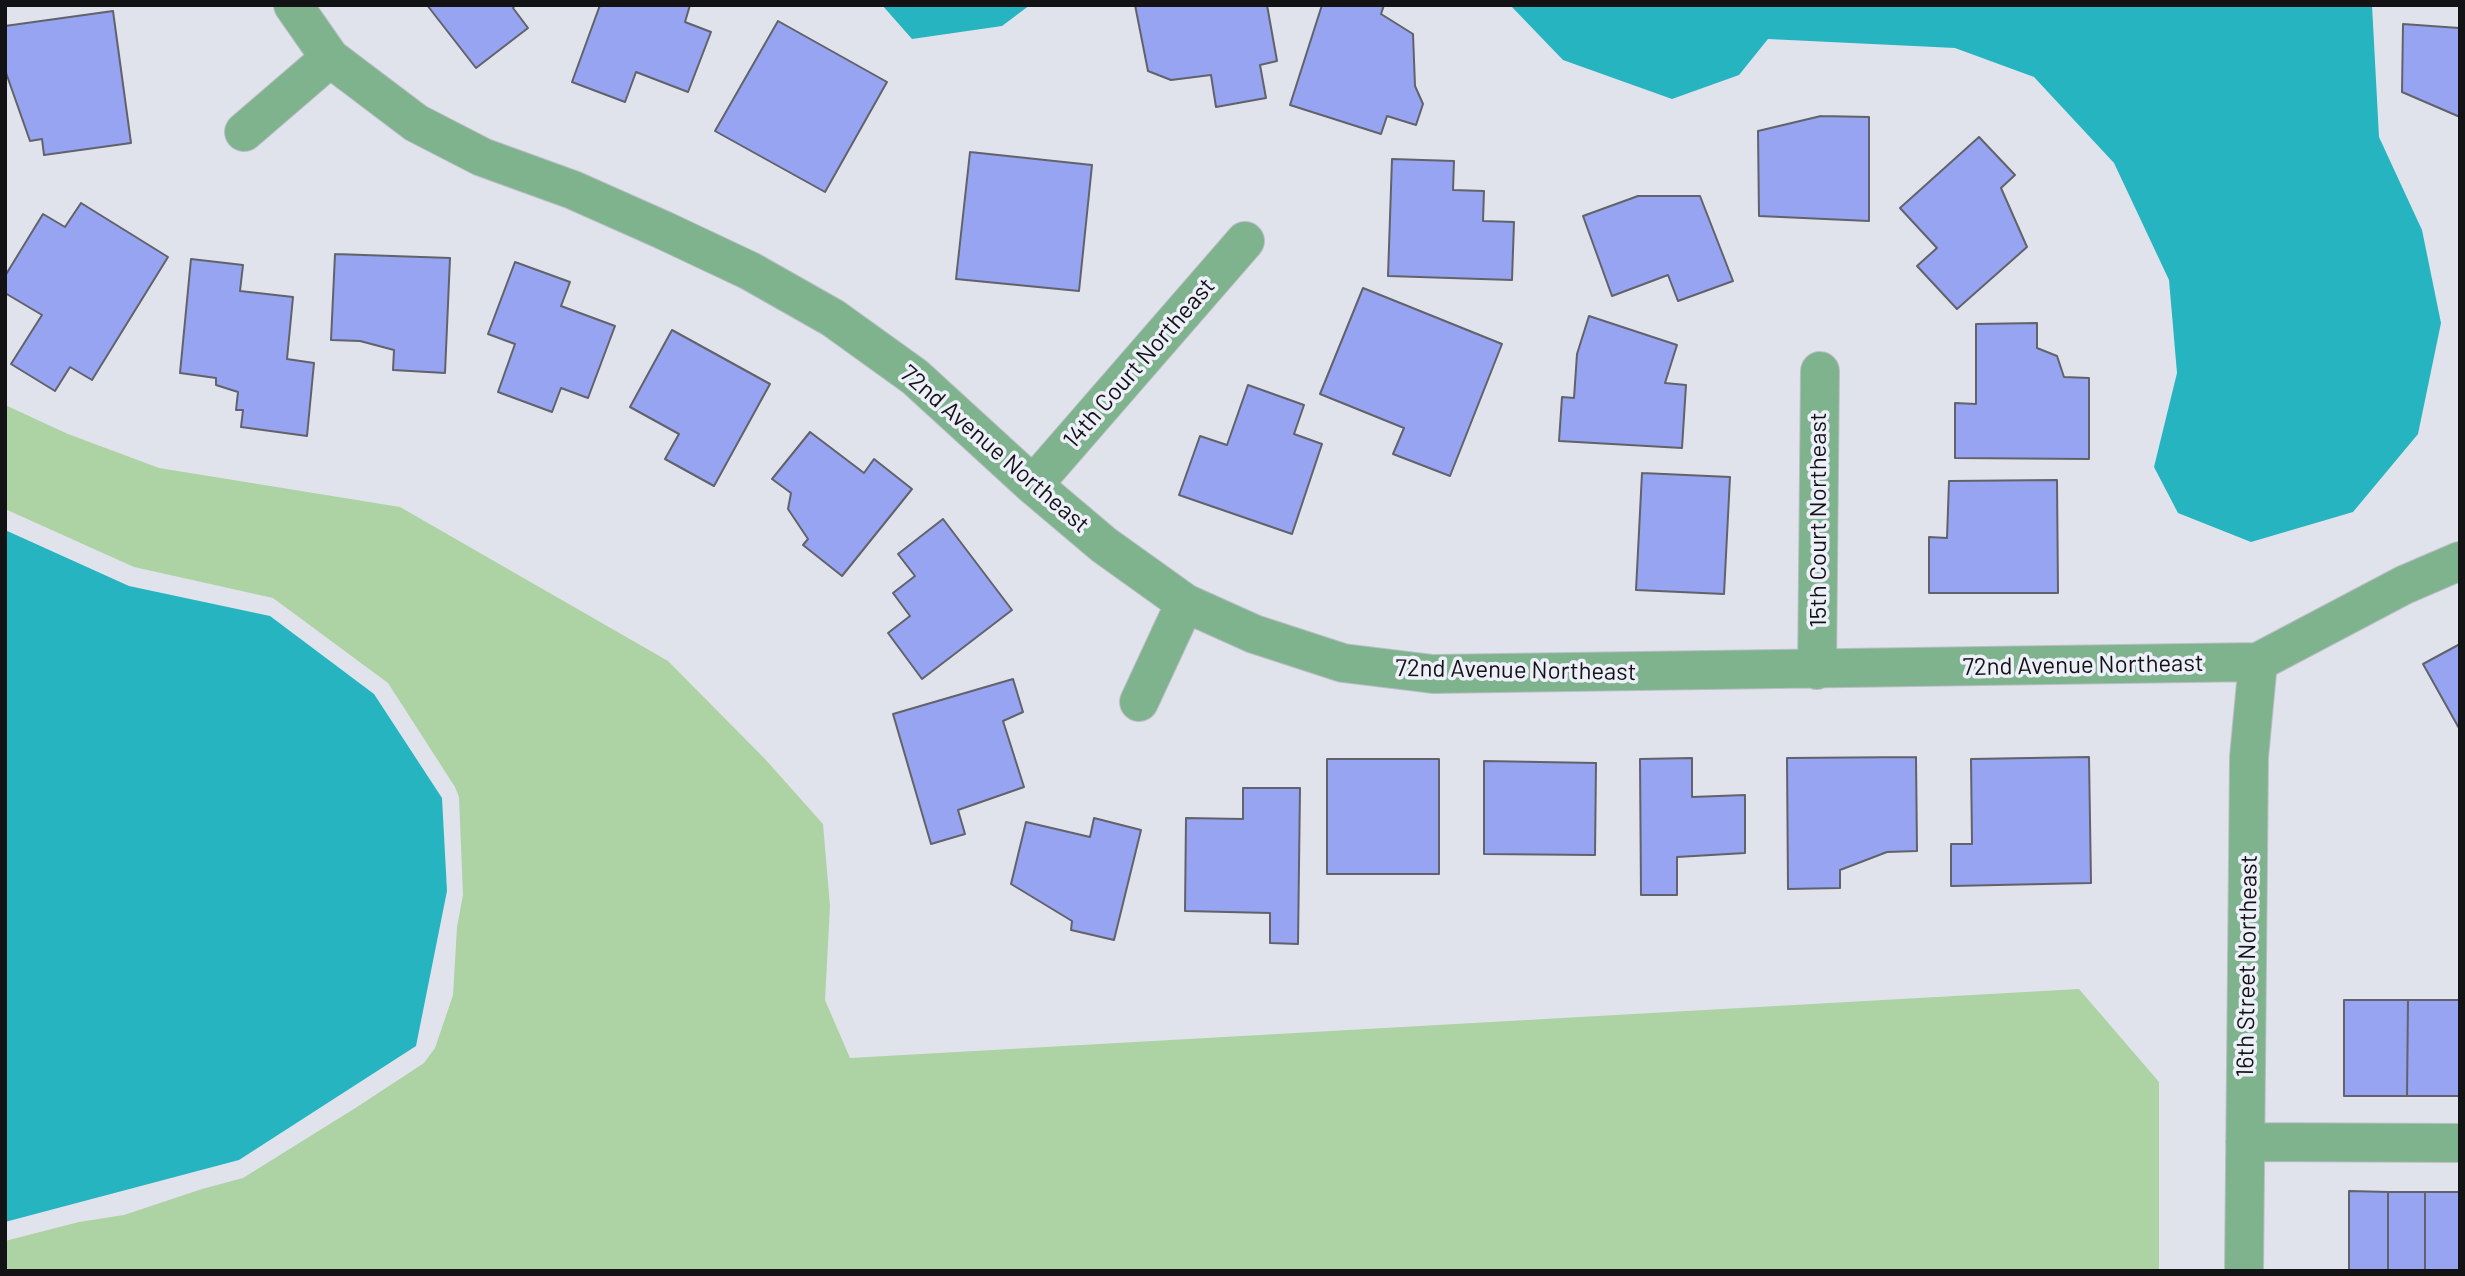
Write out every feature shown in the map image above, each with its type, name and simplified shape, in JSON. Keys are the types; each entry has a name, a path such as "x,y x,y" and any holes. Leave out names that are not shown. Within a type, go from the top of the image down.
{"street":[{"name":"72nd Avenue Northeast","path":"293,5 330,58 416,123 482,157 573,190 676,236 750,271 834,318 915,377 1033,485 1104,545 1185,603 1254,634 1343,663 1433,674 2258,662 2404,585 2460,561"},
{"path":"244,132 330,58"},
{"name":"14th Court Northeast","path":"1033,485 1245,241"},
{"name":"15th Court Northeast","path":"1817,670 1819,371"},
{"path":"1139,702 1185,603"},
{"name":"16th Street Northeast","path":"2244,1271 2249,757 2258,662"},
{"path":"2245,1142 2460,1143"}],"green space":[{"path":"5,405 68,434 159,468 400,507 668,661 765,759 823,824 830,906 825,1000 850,1058 2079,989 2159,1082 2159,1271 5,1271 5,1241 79,1222 124,1215 243,1178 424,1063 435,1048 453,995 457,927 463,895 459,797 388,683 273,598 134,567 5,509"}],"water":[{"path":"882,5 1030,5 1002,26 912,39"},
{"path":"1510,5 2372,5 2379,137 2422,230 2441,323 2418,434 2353,512 2251,542 2178,513 2154,467 2177,373 2169,280 2114,163 2034,77 1955,48 1768,39 1739,75 1672,99 1563,60"},
{"path":"5,530 129,586 270,616 374,694 442,798 447,891 416,1046 239,1160 5,1222"}],"building":[{"path":"427,5 515,5 513,8 528,28 476,68"},
{"path":"600,5 690,5 685,22 711,32 688,92 636,72 625,102 572,82"},
{"path":"1135,5 1267,5 1277,61 1260,65 1266,98 1216,107 1211,75 1171,80 1148,71"},
{"path":"1322,5 1384,5 1381,14 1413,34 1415,86 1423,104 1416,125 1387,116 1381,134 1290,105"},
{"path":"113,11 131,143 44,155 42,139 30,141 5,70 5,26"},
{"path":"778,21 887,82 825,192 715,131"},
{"path":"2403,24 2460,26 2460,117 2402,92"},
{"path":"1821,116 1869,117 1869,221 1759,216 1758,131"},
{"path":"1979,137 2015,175 2001,188 2027,247 1957,309 1917,266 1937,248 1900,208"},
{"path":"970,152 1092,165 1079,291 956,279"},
{"path":"1392,159 1454,161 1453,190 1484,191 1483,221 1514,222 1512,280 1388,276"},
{"path":"1638,196 1700,196 1733,281 1678,301 1668,275 1612,296 1583,216"},
{"path":"81,203 168,257 92,380 70,367 55,391 11,364 42,315 5,293 5,276 43,214 65,227"},
{"path":"335,254 450,258 445,373 393,370 394,350 360,341 331,340"},
{"path":"191,259 243,265 240,291 293,297 287,359 314,363 307,436 241,427 243,410 236,410 238,392 216,385 216,378 180,373"},
{"path":"515,262 570,282 561,306 615,326 588,398 561,388 552,412 498,392 515,344 488,334"},
{"path":"1363,288 1502,344 1450,476 1393,454 1404,428 1320,394"},
{"path":"1589,316 1677,345 1665,383 1686,385 1682,448 1559,441 1562,397 1574,398 1577,354"},
{"path":"2037,323 2037,348 2057,356 2064,377 2089,378 2089,459 1955,458 1955,403 1976,404 1976,324"},
{"path":"672,330 770,384 714,486 665,459 679,434 630,407"},
{"path":"1248,385 1304,405 1294,434 1322,444 1292,534 1179,495 1200,436 1227,445"},
{"path":"810,432 864,473 874,459 912,489 842,576 803,545 808,539 788,509 791,493 772,479"},
{"path":"1642,473 1730,477 1724,594 1636,590"},
{"path":"2057,480 2058,593 1929,593 1929,537 1947,538 1949,481"},
{"path":"943,519 1012,610 922,679 888,633 910,616 893,593 915,576 898,554"},
{"path":"2460,644 2460,730 2423,664"},
{"path":"1013,679 1023,712 1003,721 1024,787 958,810 965,834 931,844 893,714"},
{"path":"1916,757 1917,851 1887,852 1840,870 1840,888 1788,889 1787,758"},
{"path":"2089,757 2091,883 1951,886 1951,844 1972,844 1971,759"},
{"path":"1692,758 1692,797 1745,795 1745,853 1677,857 1677,895 1641,895 1640,759"},
{"path":"1327,759 1439,759 1439,874 1327,874"},
{"path":"1484,761 1596,763 1595,855 1484,854"},
{"path":"1243,788 1300,788 1298,944 1270,943 1270,913 1185,911 1186,818 1243,819"},
{"path":"1094,818 1141,830 1114,940 1071,930 1072,921 1011,884 1026,822 1090,837"},
{"path":"2344,1000 2408,1000 2407,1096 2344,1096"},
{"path":"2408,1000 2460,1000 2460,1096 2407,1096"},
{"path":"2349,1191 2388,1192 2388,1271 2349,1271"},
{"path":"2388,1192 2425,1192 2425,1271 2388,1271"},
{"path":"2425,1192 2460,1192 2460,1271 2425,1271"}]}
